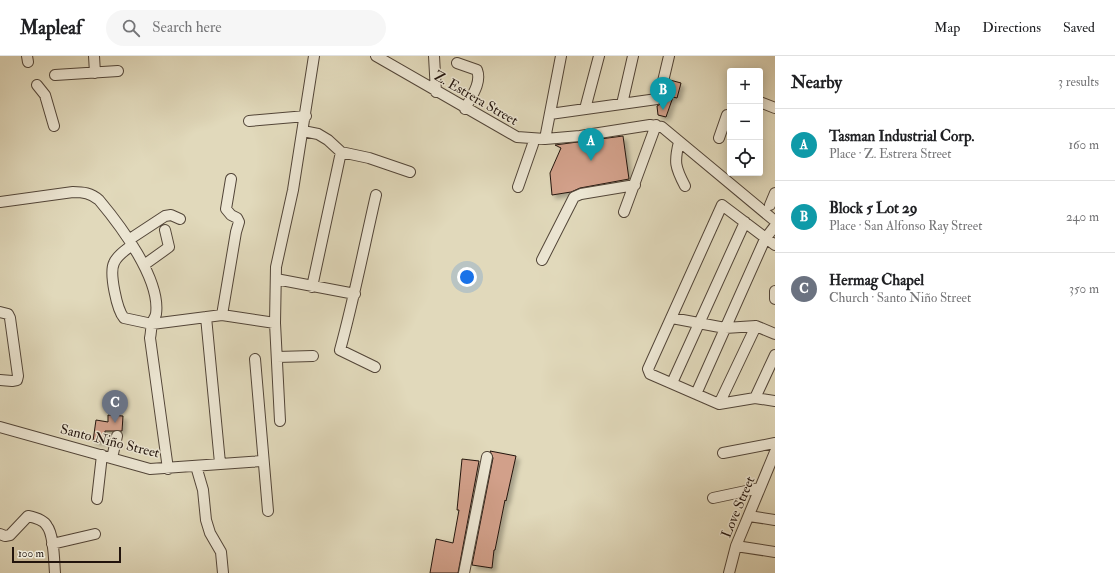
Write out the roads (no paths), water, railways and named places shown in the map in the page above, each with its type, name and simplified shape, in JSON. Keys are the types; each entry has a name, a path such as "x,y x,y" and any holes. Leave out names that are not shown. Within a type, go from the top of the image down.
{"street":[{"path":"94,56 95,73"},
{"path":"280,421 275,323 276,267 294,190 314,56"},
{"name":"Z. Estrera Street","path":"376,56 465,109 517,137 532,139 580,136 656,125"},
{"path":"434,56 436,92"},
{"path":"546,138 561,56"},
{"path":"585,109 600,56"},
{"path":"622,104 634,56"},
{"path":"550,114 657,99 659,97 669,56"},
{"path":"457,63 477,70 479,75 480,81 465,109"},
{"path":"55,75 118,71"},
{"path":"37,85 45,95 54,126"},
{"path":"763,103 775,108"},
{"path":"719,138 727,115"},
{"path":"249,121 306,116"},
{"path":"624,212 656,125 667,129 680,142 774,222 765,229 766,237 696,394"},
{"path":"303,131 318,134 328,140 341,152 369,158 410,172"},
{"path":"518,187 533,144 532,139"},
{"path":"680,142 675,161 676,169 685,186"},
{"path":"312,287 341,152"},
{"path":"222,315 236,232 240,222 238,218 231,215 226,209 231,179"},
{"path":"542,260 574,197 581,194 635,185"},
{"path":"0,202 73,192 84,192 94,195 131,242 144,265 156,304 156,314 152,324 150,338 168,469"},
{"path":"770,205 775,193"},
{"path":"375,367 340,350 355,294 376,195"},
{"path":"775,245 722,205 648,369 650,374 719,404 755,398 775,401"},
{"path":"180,219 171,215 165,216 131,242 113,264 112,273 119,310 124,318 152,324 222,315 275,323"},
{"path":"672,383 745,222"},
{"path":"144,265 170,247 165,230"},
{"path":"276,279 355,294"},
{"path":"775,291 775,299"},
{"path":"0,312 8,314 10,318 18,376 17,380 0,380"},
{"path":"206,317 220,463"},
{"path":"672,318 725,328 756,326 775,334"},
{"path":"719,404 756,326"},
{"path":"755,398 775,355"},
{"path":"277,357 313,356"},
{"path":"255,359 262,460 268,511"},
{"name":"Santo Niño Street","path":"0,427 150,469 168,469 262,460"},
{"path":"97,499 107,457 117,436"},
{"path":"723,453 775,443"},
{"name":"Love Street","path":"729,573 736,546 775,452"},
{"path":"464,573 487,457"},
{"path":"196,466 204,490 206,520 210,532 221,552 223,573"},
{"path":"713,498 762,484 775,482"},
{"path":"0,534 5,536 10,535 29,516 47,525 52,544 55,573"},
{"path":"749,516 775,520"},
{"path":"52,544 95,534"},
{"path":"736,546 775,552"}],"place":[{"name":"Block 5 Lot 29","path":"663,110"},
{"name":"Tasman Industrial Corp.","path":"591,161"},
{"name":"Hermag Chapel","path":"115,423"}]}
